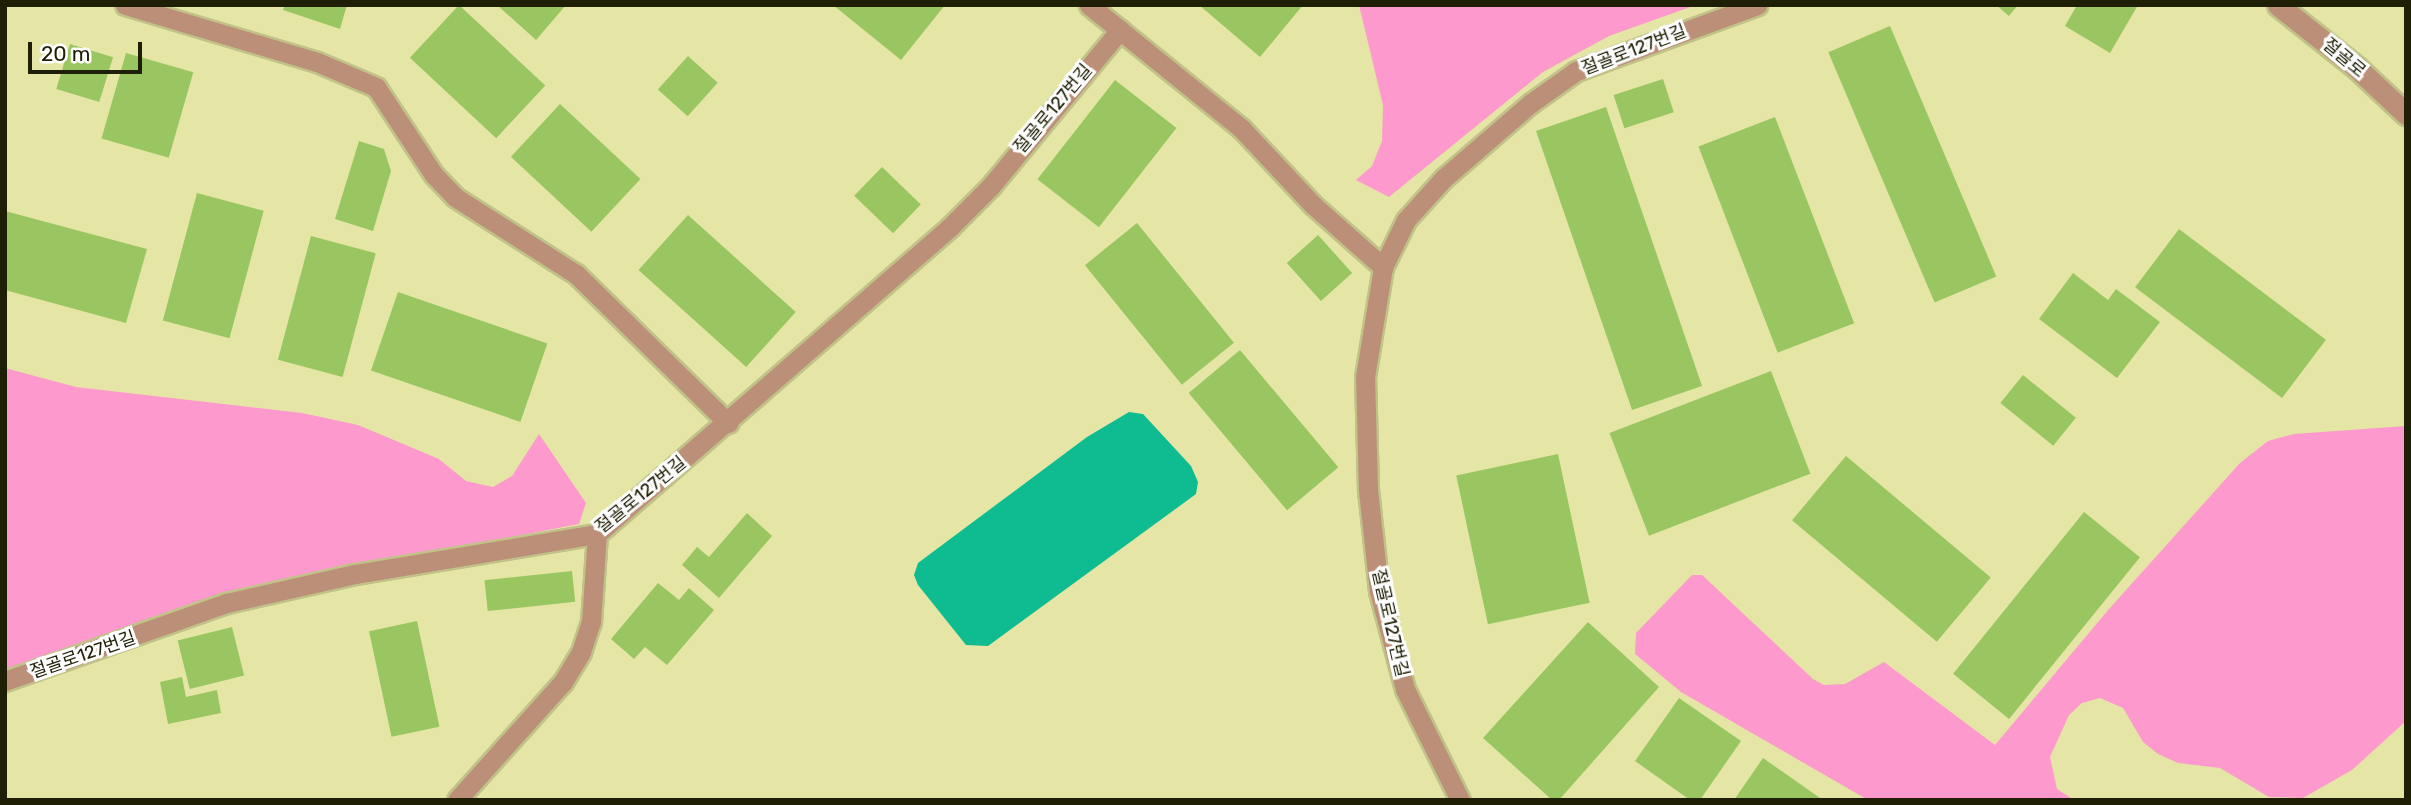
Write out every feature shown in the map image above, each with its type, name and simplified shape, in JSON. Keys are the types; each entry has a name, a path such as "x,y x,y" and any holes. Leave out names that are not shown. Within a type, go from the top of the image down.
{"street":[{"name":"절골로","path":"2278,5 2356,67 2406,114"}],"lane":[{"path":"125,5 317,62 376,87 434,175 456,197 576,274 728,423"},
{"path":"1089,5 1241,128 1313,205 1383,267"},
{"name":"절골로127번길","path":"1460,800 1405,689 1379,591 1368,489 1365,377 1383,267 1406,220 1444,178 1531,103 1576,71 1757,5"},
{"name":"절골로127번길","path":"5,681 227,603 355,574 597,534 728,423 990,187 1120,30"},
{"path":"457,800 562,682 581,652 591,622 597,534"}],"shaded area":[{"path":"1359,5 1696,5 1609,36 1543,72 1389,197 1356,180 1372,166 1382,141 1383,105"},
{"path":"5,368 76,387 302,413 358,425 439,459 466,481 493,487 512,476 539,434 586,503 579,524 232,591 5,677"},
{"path":"1129,412 1143,414 1191,466 1198,482 1196,494 988,646 966,645 918,585 914,575 918,563 1087,437"},
{"path":"2406,426 2406,721 2352,770 2303,798 2269,797 2220,768 2178,763 2158,754 2143,742 2123,708 2100,698 2082,703 2069,715 2050,757 2057,789 2074,800 1868,800 1681,692 1635,654 1636,633 1692,575 1702,575 1813,679 1824,685 1845,684 1884,662 1995,745 2109,609 2240,463 2268,441 2294,434"}],"building":[{"path":"285,5 347,5 340,29 283,10"},
{"path":"459,5 545,85 496,138 410,58"},
{"path":"497,5 566,5 536,40"},
{"path":"833,5 945,5 901,60"},
{"path":"1199,5 1303,5 1260,57"},
{"path":"1996,5 2018,5 2009,16"},
{"path":"2077,5 2138,5 2110,53 2065,26"},
{"path":"1890,26 1996,276 1935,303 1828,52"},
{"path":"70,44 113,57 99,102 56,89"},
{"path":"126,53 193,72 169,158 101,139"},
{"path":"688,56 718,83 688,116 658,89"},
{"path":"1663,79 1674,112 1624,128 1614,95"},
{"path":"1115,80 1176,128 1099,227 1037,179"},
{"path":"560,104 640,179 591,232 511,157"},
{"path":"1606,107 1702,386 1632,410 1536,131"},
{"path":"1775,117 1854,323 1778,353 1698,146"},
{"path":"359,141 384,149 391,171 373,231 335,219"},
{"path":"882,167 921,205 893,233 854,196"},
{"path":"197,193 264,211 229,338 163,321"},
{"path":"5,211 147,249 126,323 5,290"},
{"path":"688,215 796,312 746,367 638,270"},
{"path":"1137,223 1234,343 1182,385 1085,265"},
{"path":"2179,229 2326,340 2282,398 2135,287"},
{"path":"1318,235 1352,273 1321,301 1287,263"},
{"path":"311,236 376,253 343,377 278,360"},
{"path":"2073,273 2108,300 2116,289 2160,322 2117,378 2039,319"},
{"path":"398,292 547,343 520,422 371,370"},
{"path":"1240,350 1338,467 1287,510 1189,393"},
{"path":"1771,371 1810,474 1649,536 1609,433"},
{"path":"2023,375 2076,418 2053,446 2000,403"},
{"path":"1558,454 1590,603 1488,624 1456,476"},
{"path":"1846,456 1991,577 1937,642 1792,520"},
{"path":"2084,512 2140,557 2009,719 1953,674"},
{"path":"747,513 772,536 719,598 682,565 697,547 709,557"},
{"path":"572,571 575,602 488,611 484,580"},
{"path":"658,583 679,600 689,588 714,610 667,665 645,647 634,659 611,639"},
{"path":"417,621 439,727 392,737 369,631"},
{"path":"1588,622 1659,687 1559,800 1552,800 1483,738"},
{"path":"232,627 244,676 190,689 178,641"},
{"path":"182,677 186,697 217,690 221,713 168,724 160,682"},
{"path":"1679,698 1741,741 1700,800 1690,800 1635,761"},
{"path":"1763,758 1823,800 1734,800"}]}
